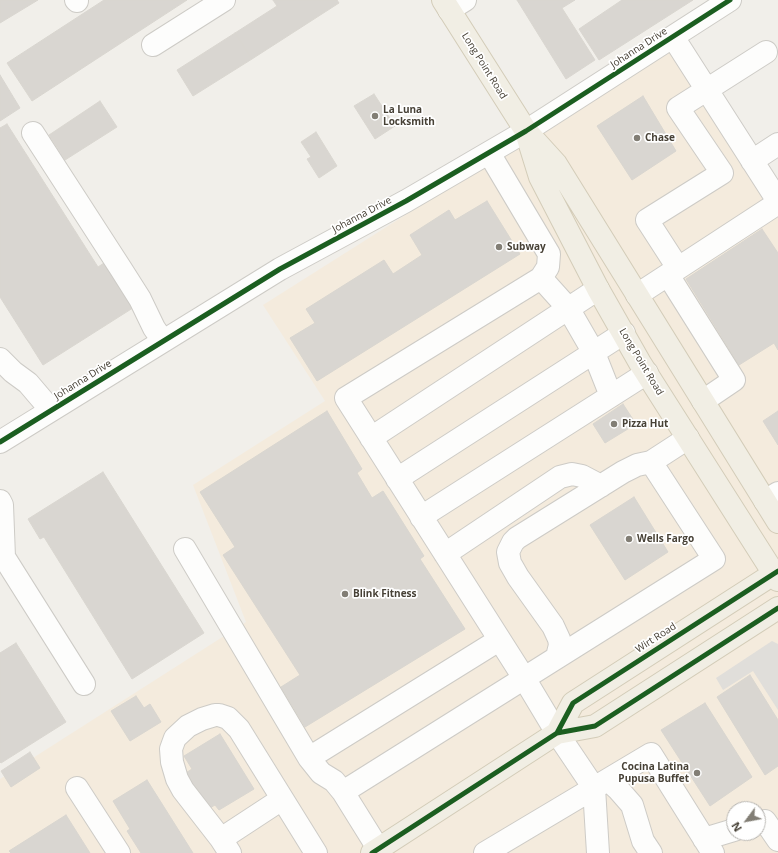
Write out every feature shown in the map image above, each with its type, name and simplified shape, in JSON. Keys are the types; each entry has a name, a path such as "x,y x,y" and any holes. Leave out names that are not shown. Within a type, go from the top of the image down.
{"main road":[{"name":"Long Point Road","path":"452,3 526,131 556,164 703,401 772,497 778,522"},
{"name":"Long Point Road","path":"526,131 540,177 598,289 647,373 776,575"},
{"name":"Wirt Road","path":"557,733 574,702 776,575"},
{"name":"Wirt Road","path":"377,852 557,733 595,726 778,608"}],"street":[{"path":"153,45 224,0"},
{"name":"Johanna Drive","path":"0,442 280,268 406,201 526,131 730,0"},
{"path":"637,295 778,202 673,37"},
{"path":"703,401 734,380 673,272 647,220 722,173 678,108 766,52"},
{"path":"33,133 140,299 154,328 163,341"},
{"path":"752,161 778,144"},
{"path":"489,153 549,254 548,267 541,278 346,398 524,678 557,733 601,784 618,789 632,805 643,842 651,853"},
{"path":"549,254 572,240"},
{"path":"541,278 568,308 594,353 611,396"},
{"path":"371,438 598,289"},
{"path":"397,479 624,334"},
{"path":"0,359 13,372 28,383 51,410"},
{"path":"421,517 647,373"},
{"path":"557,657 560,645 553,626 518,577 510,563 508,552 513,542 517,538 623,472 637,465 651,462 688,438"},
{"path":"343,792 714,559 651,462"},
{"path":"444,554 560,477 572,474 582,476 601,486"},
{"path":"0,501 2,505 2,555 84,684"},
{"path":"185,549 309,758 322,773 334,781 343,792 377,852"},
{"path":"309,758 499,640"},
{"path":"282,799 225,846 183,790 177,779 173,769 171,756 171,749 175,738 188,726 202,719 215,715 228,718 239,729 316,853"},
{"path":"485,853 651,754 709,846 726,835"},
{"path":"598,853 601,784"},
{"path":"77,788 120,853"},
{"path":"767,819 778,840"}],"shaded area":[{"path":"670,50 778,217 778,853 0,853 0,779 246,622 193,485 325,401 263,305"},
{"path":"772,641 778,644 778,710 753,671 723,690 716,678"}],"building":[{"path":"0,0 38,0 0,23"},
{"path":"104,0 187,0 32,101 7,63"},
{"path":"273,0 337,0 339,3 252,59 235,33 277,6"},
{"path":"517,0 575,0 562,8 595,60 566,79"},
{"path":"622,0 693,0 599,60 579,29"},
{"path":"235,33 252,59 193,96 177,70"},
{"path":"0,75 20,108 0,121"},
{"name":"La Luna Locksmith","path":"374,94 395,126 375,139 354,106"},
{"name":"Chase","path":"643,96 676,151 632,180 597,126"},
{"path":"100,101 117,127 65,160 49,135"},
{"path":"7,124 98,267 107,261 136,306 43,365 0,297 0,128"},
{"path":"316,132 337,166 319,178 307,159 311,157 301,142"},
{"path":"487,201 520,254 317,381 290,338 315,323 306,309 384,260 393,274 422,255 410,235 449,210 455,220"},
{"path":"762,229 778,253 778,350 774,343 739,365 686,279"},
{"name":"Pizza Hut","path":"623,404 636,424 605,443 593,424"},
{"name":"Blink Fitness","path":"327,411 362,469 357,473 372,498 383,491 424,556 420,559 465,629 305,727 281,687 300,675 223,555 235,547 200,492"},
{"path":"778,411 778,445 763,421"},
{"path":"103,472 204,633 132,679 44,537 40,539 28,519"},
{"name":"Wells Fargo","path":"634,497 668,552 625,580 590,525"},
{"path":"16,643 66,722 1,763 0,653"},
{"path":"750,675 778,720 778,766 765,775 717,697"},
{"path":"136,696 144,708 150,704 161,722 130,741 111,711"},
{"path":"705,703 752,777 710,806 661,730"},
{"path":"220,734 254,789 219,810 215,805 203,812 181,776 192,769 184,756"},
{"path":"30,752 40,768 11,787 1,771"},
{"path":"147,780 193,853 141,853 127,831 130,829 113,801"},
{"path":"66,815 90,853 11,853 9,851"}],"cycle path":[{"path":"0,442 280,269 406,201 526,131 730,0"},
{"path":"557,733 573,703 778,571"},
{"path":"372,853 557,733 595,726 778,608"}],"place":[{"name":"La Luna Locksmith","path":"375,116"},
{"name":"Chase","path":"637,138"},
{"name":"Subway","path":"499,247"},
{"name":"Pizza Hut","path":"614,424"},
{"name":"Wells Fargo","path":"629,539"},
{"name":"Blink Fitness","path":"345,594"},
{"name":"Cocina Latina Pupusa Buffet","path":"697,773"}]}
